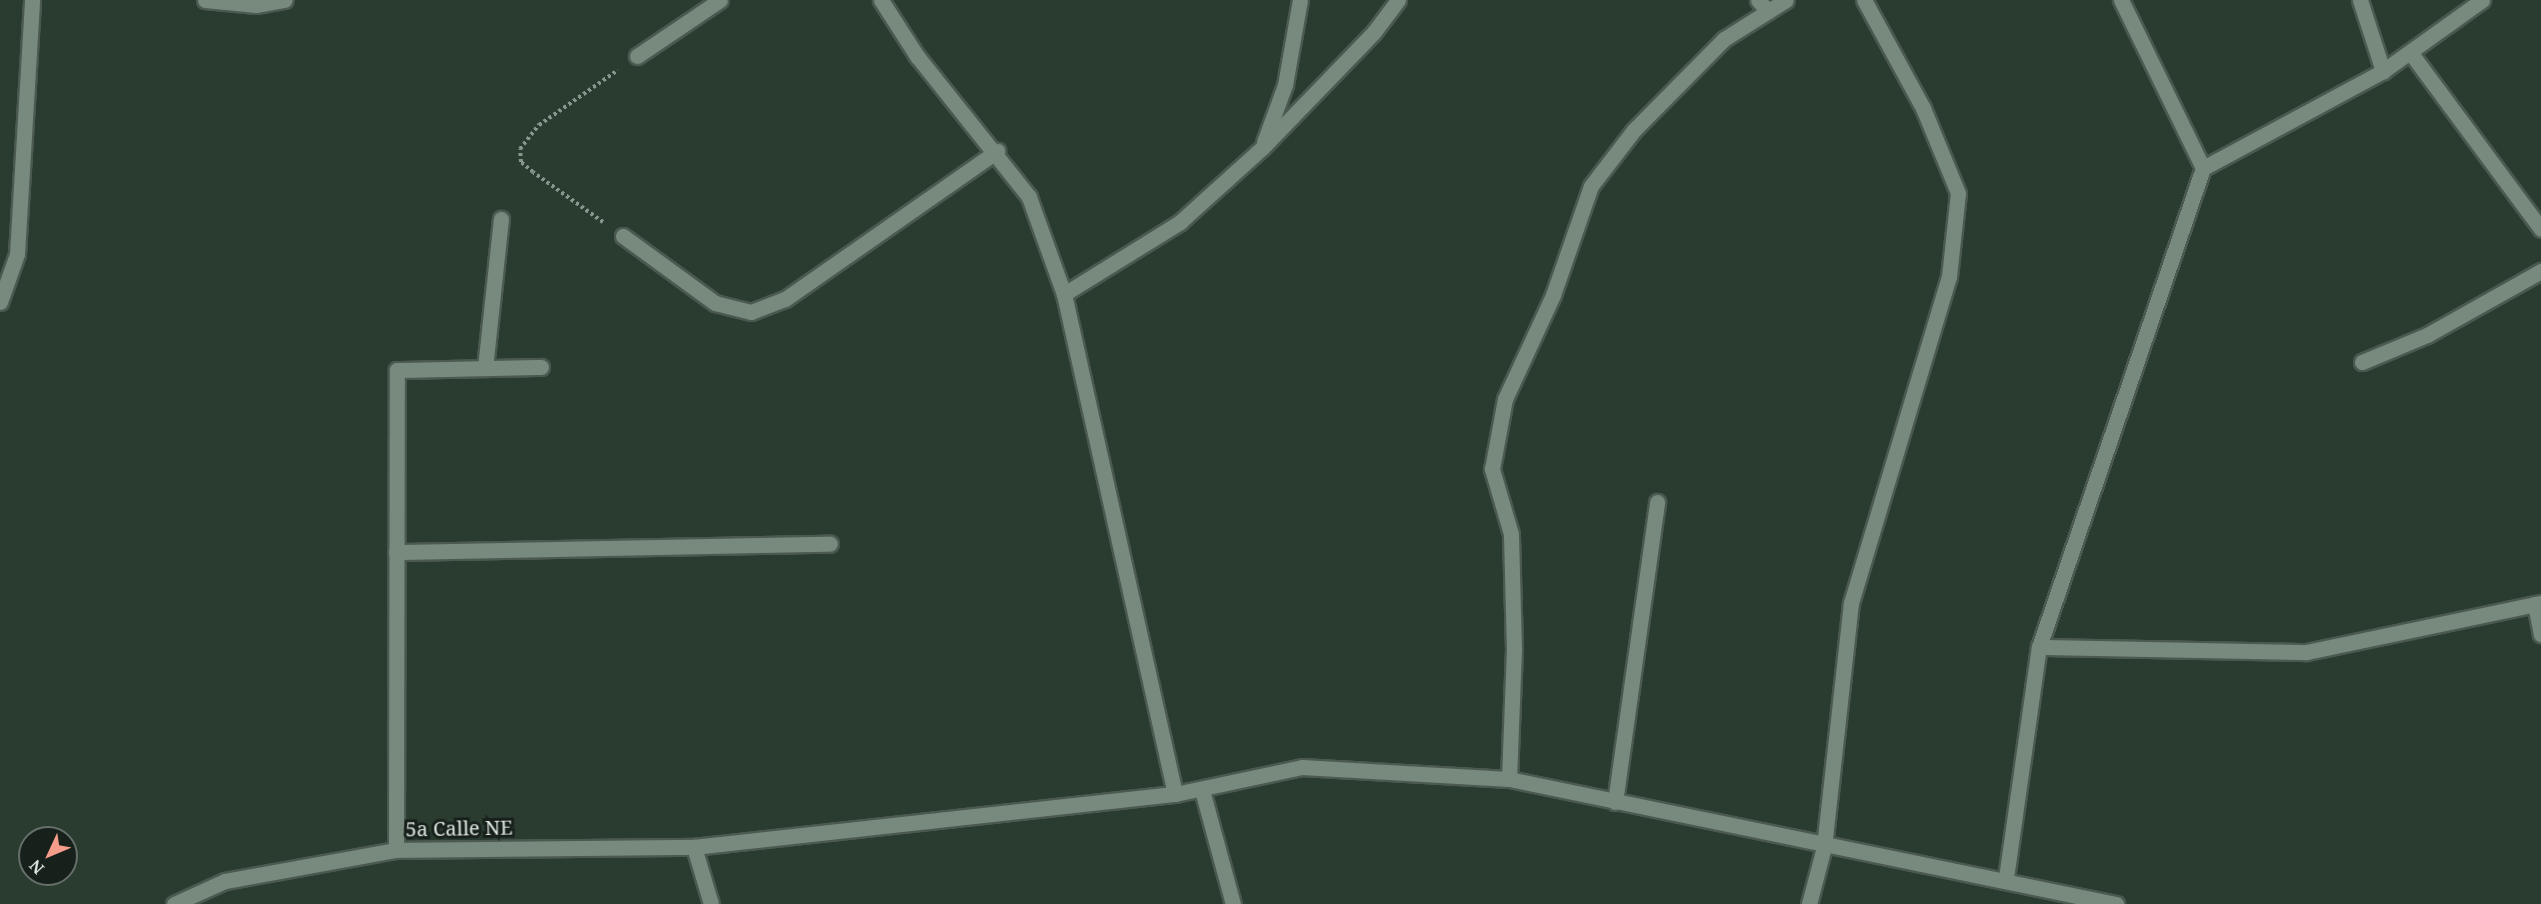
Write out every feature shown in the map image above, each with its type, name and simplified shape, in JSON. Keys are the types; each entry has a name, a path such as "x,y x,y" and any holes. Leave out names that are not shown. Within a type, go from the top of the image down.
{"street":[{"path":"0,302 17,254 32,0"},
{"path":"204,0 256,5 285,0"},
{"path":"638,56 720,0"},
{"path":"881,0 917,56 997,151 1029,197 1064,294 1174,794"},
{"path":"1262,147 1285,85 1300,0"},
{"path":"1064,294 1180,222 1262,147 1374,32 1398,0"},
{"path":"1509,779 1514,650 1511,534 1492,469 1505,399 1553,295 1591,186 1634,130 1724,39 1763,5 1786,0"},
{"path":"1809,904 1824,847 1851,603 1949,277 1958,193 1923,108 1864,0"},
{"path":"2121,0 2203,168"},
{"path":"2360,0 2383,71"},
{"path":"2006,878 2039,647 2203,168 2383,71 2482,0"},
{"path":"2410,52 2541,229"},
{"path":"623,236 715,303 751,312 785,299 997,151"},
{"path":"485,368 501,219"},
{"path":"2362,362 2427,334 2541,271"},
{"path":"396,850 397,370 541,367"},
{"path":"1615,802 1657,502"},
{"path":"396,552 830,544"},
{"path":"2039,647 2306,652 2538,603 2541,634"},
{"name":"5a Calle NE","path":"174,904 225,881 396,850 694,847 1174,794 1202,790 1302,767 1509,779 1824,847 2006,878 2080,899 2116,904"},
{"path":"1202,790 1233,904"},
{"path":"694,847 711,904"}],"path":[{"path":"623,236 521,162 520,149 539,125 638,56"}]}
